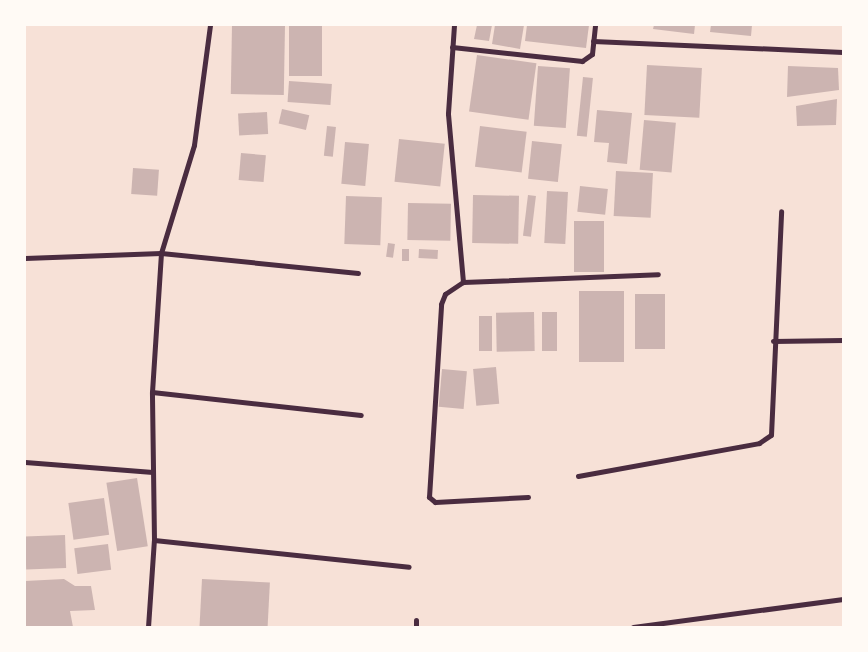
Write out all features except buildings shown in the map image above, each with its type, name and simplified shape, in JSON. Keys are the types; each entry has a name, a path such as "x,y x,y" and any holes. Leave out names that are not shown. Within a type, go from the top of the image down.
{"street":[{"path":"148,627 154,540 152,392 161,253 194,145 210,25"},
{"path":"454,25 448,114 463,282"},
{"path":"452,47 582,61 592,54 595,25"},
{"path":"593,41 843,52"},
{"path":"578,476 759,443 772,435 773,341 781,211"},
{"path":"25,258 161,253 358,274"},
{"path":"528,497 436,502 429,497 441,304 452,286 463,282 658,274"},
{"path":"773,341 843,340"},
{"path":"152,392 361,415"},
{"path":"25,462 153,472"},
{"path":"154,540 409,567"},
{"path":"633,627 660,626 843,599"},
{"path":"416,620 416,627"}]}
